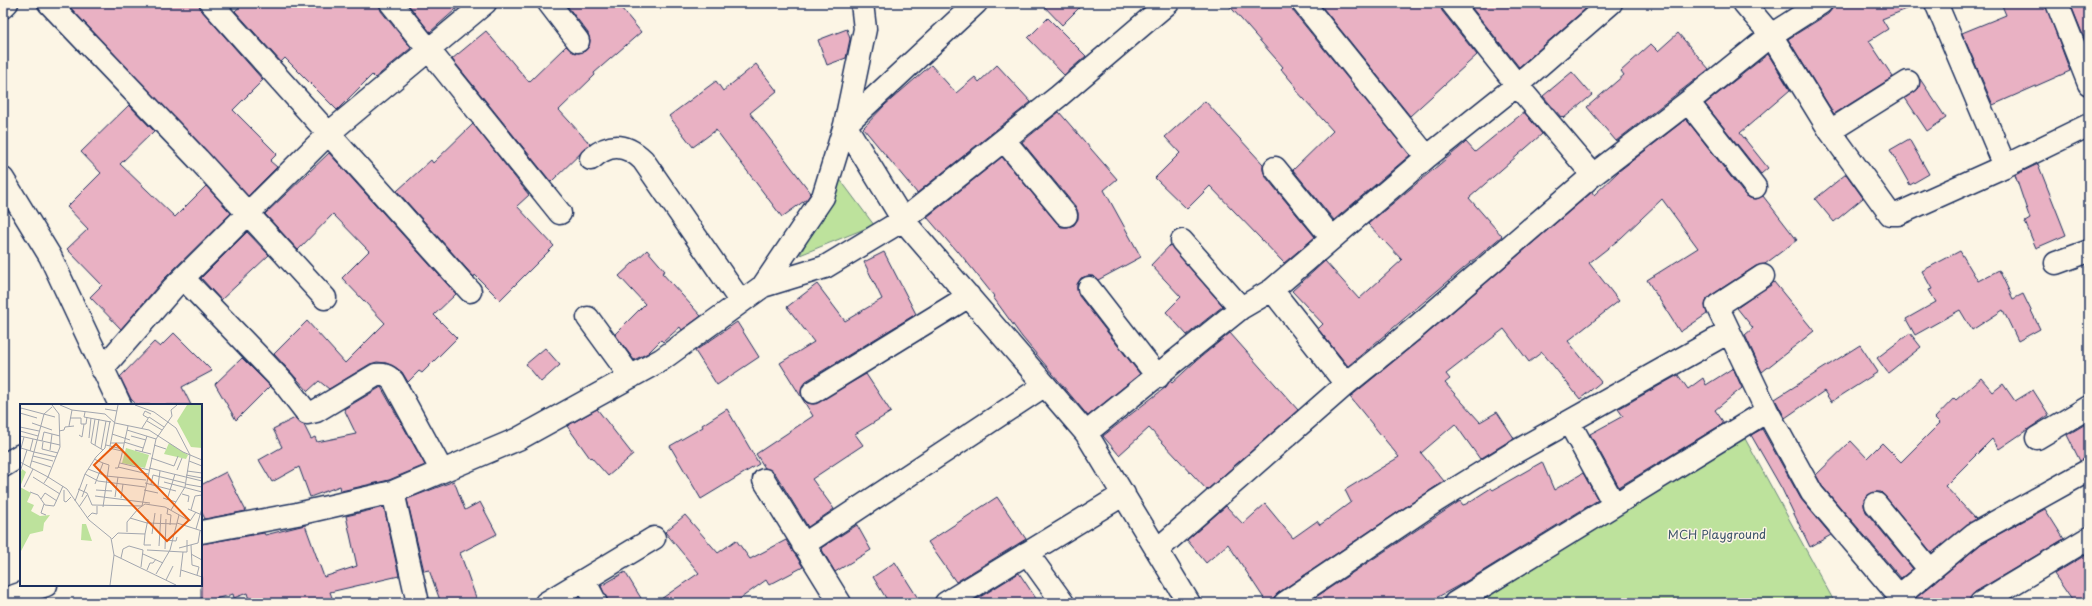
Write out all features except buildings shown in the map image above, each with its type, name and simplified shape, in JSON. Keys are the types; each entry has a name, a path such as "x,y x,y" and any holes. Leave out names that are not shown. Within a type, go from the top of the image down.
{"street":[{"path":"3,7 7,3"},
{"path":"49,3 198,159 324,298"},
{"path":"211,3 470,290"},
{"path":"391,3 560,213"},
{"path":"102,369 184,279 329,133 485,3"},
{"path":"549,3 578,41"},
{"path":"202,532 296,514 393,492 518,439 661,360 763,286 823,197 845,125 865,29 862,3"},
{"path":"845,125 976,3"},
{"path":"763,286 825,267 903,220 1059,96 1168,3"},
{"path":"1303,3 1427,157"},
{"path":"1452,3 1517,85 1593,175"},
{"path":"1086,433 1158,377 1241,308 1272,290 1427,157 1517,85 1610,3"},
{"path":"1744,3 1771,35 1830,131 1890,214 1898,214 2005,166 2089,125"},
{"path":"1157,550 1346,384 1414,329 1593,175 1688,102 1771,35 1821,3"},
{"path":"1936,3 2005,166"},
{"path":"2057,3 2089,84"},
{"path":"1830,131 1908,82"},
{"path":"1688,102 1755,187"},
{"path":"845,125 903,220 1086,433 1189,603"},
{"path":"1004,140 1066,215"},
{"path":"591,159 603,149 616,146 630,150 640,157 742,302"},
{"path":"1275,168 1332,238"},
{"path":"3,179 50,256 102,369 113,402"},
{"path":"1182,241 1241,308"},
{"path":"2056,263 2089,251"},
{"path":"1764,276 1717,306 1767,411 1812,493 1902,599 1930,570 1974,534 2089,470"},
{"path":"184,279 284,382 307,413 316,411 376,376 383,374 389,376 393,380 442,471"},
{"path":"1089,288 1158,377"},
{"path":"1272,290 1346,384"},
{"path":"813,392 969,296"},
{"path":"588,318 632,376"},
{"path":"1285,603 1436,501 1510,455 1729,332"},
{"path":"803,545 1045,385"},
{"path":"2037,438 2089,407"},
{"path":"1455,603 1767,411"},
{"path":"1569,422 1614,504"},
{"path":"3,466 20,456"},
{"path":"764,480 840,603"},
{"path":"393,492 418,603"},
{"path":"946,603 1124,494"},
{"path":"1876,504 1930,570"},
{"path":"546,603 654,538"},
{"path":"1982,603 2089,538"},
{"path":"1027,553 1063,603"},
{"path":"584,580 596,603"},
{"path":"3,600 43,586"}],"green space":[{"path":"839,178 874,225 800,255"},
{"name":"MCH Playground","path":"1743,435 1835,603 1479,603"}]}
